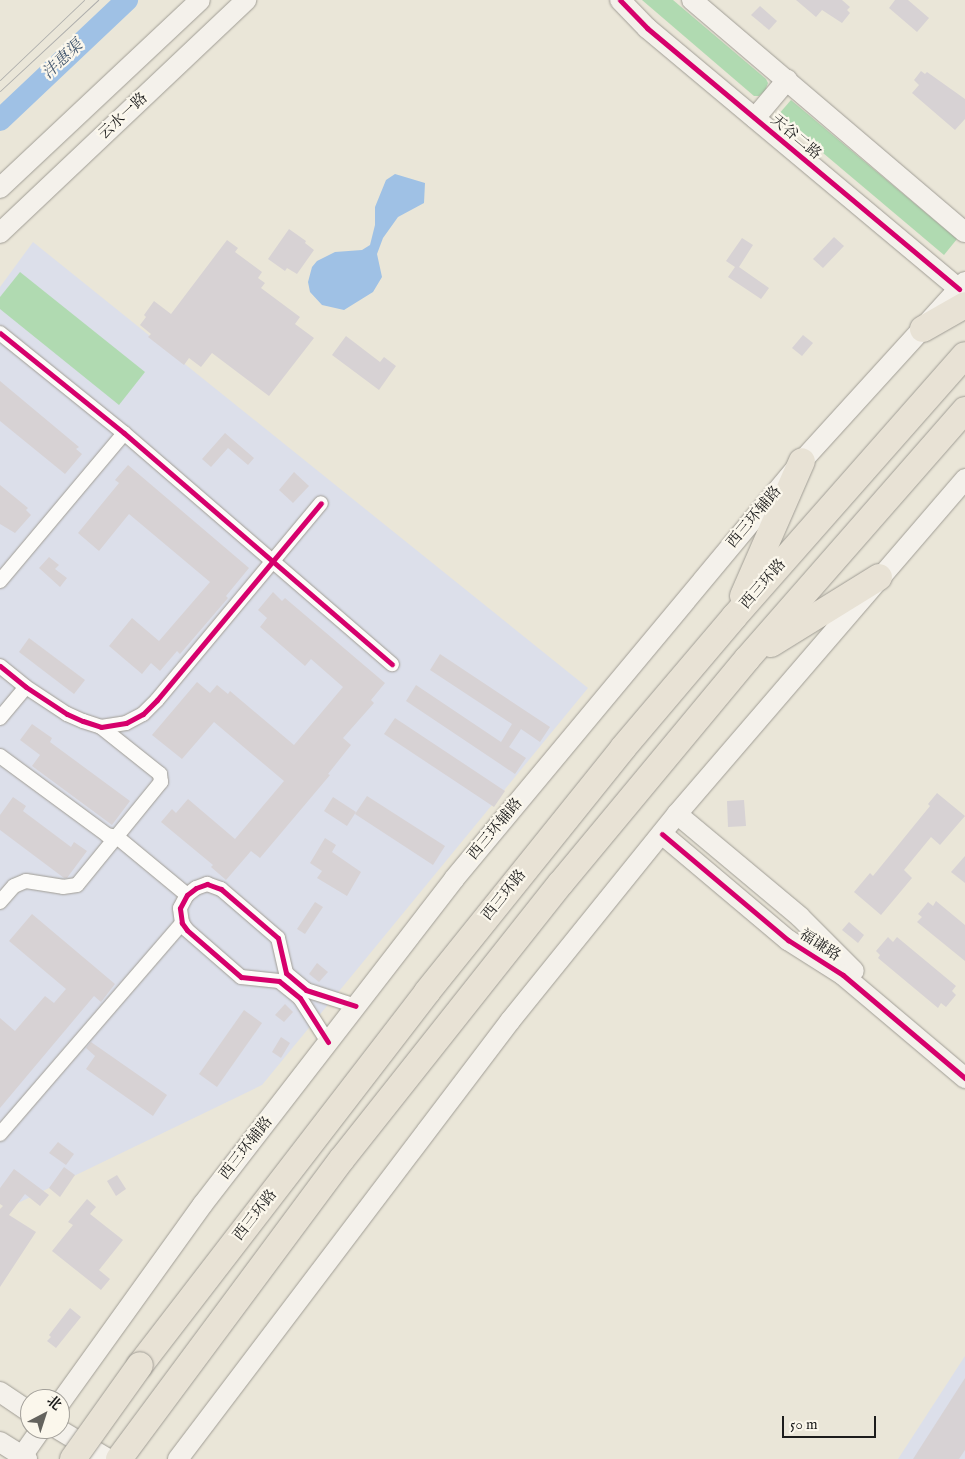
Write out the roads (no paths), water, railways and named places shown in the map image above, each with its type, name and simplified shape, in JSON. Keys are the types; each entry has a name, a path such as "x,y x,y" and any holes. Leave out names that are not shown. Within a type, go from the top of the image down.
{"highway":[{"path":"923,329 963,292"},
{"name":"西三环路","path":"73,1459 140,1365 427,992 624,748 734,618 965,355"},
{"path":"119,1459 354,1143 561,883 747,659 965,410"},
{"path":"734,618 802,461"},
{"path":"747,659 879,577"}],"main road":[{"name":"云水一路","path":"0,188 200,0"},
{"name":"云水一路","path":"0,233 246,0"},
{"name":"天谷二路","path":"620,0 647,28 963,292"},
{"path":"692,0 965,232"},
{"path":"755,118 787,80"},
{"name":"西三环辅路","path":"70,1389 203,1204 454,879 802,461 923,329"},
{"path":"178,1459 414,1145 510,1021 677,814 965,479"},
{"name":"福谦路","path":"677,814 800,917 841,959 965,1063"},
{"name":"福谦路","path":"662,834 788,940 843,975 965,1078"},
{"path":"0,1392 20,1405"},
{"path":"70,1436 108,1459"},
{"path":"0,1442 23,1458 35,1439"}],"street":[{"path":"0,333 124,433 392,664"},
{"path":"0,581 124,433"},
{"path":"101,727 126,723 143,714 152,705 321,502"},
{"path":"0,666 26,687 67,714 101,727 160,774 161,782 77,886 62,887 26,881 14,886 2,895"},
{"path":"0,718 26,687"},
{"path":"0,756 107,836 117,837 187,896"},
{"path":"328,1042 300,998 279,981 242,977 187,930 182,923 180,908 187,896 196,888 207,884 221,889 278,938 286,973 306,990 356,1006"},
{"path":"0,1134 182,923"}],"water":[{"path":"395,174 425,183 424,203 398,217 383,238 377,254 382,277 373,292 344,310 322,305 310,292 308,282 312,267 317,261 335,252 362,250 370,245 375,225 375,207 386,180"}],"waterway":[{"name":"沣惠渠","path":"0,120 127,0"}],"tram line":[{"path":"0,80 84,0"},
{"path":"0,91 98,0"}]}
